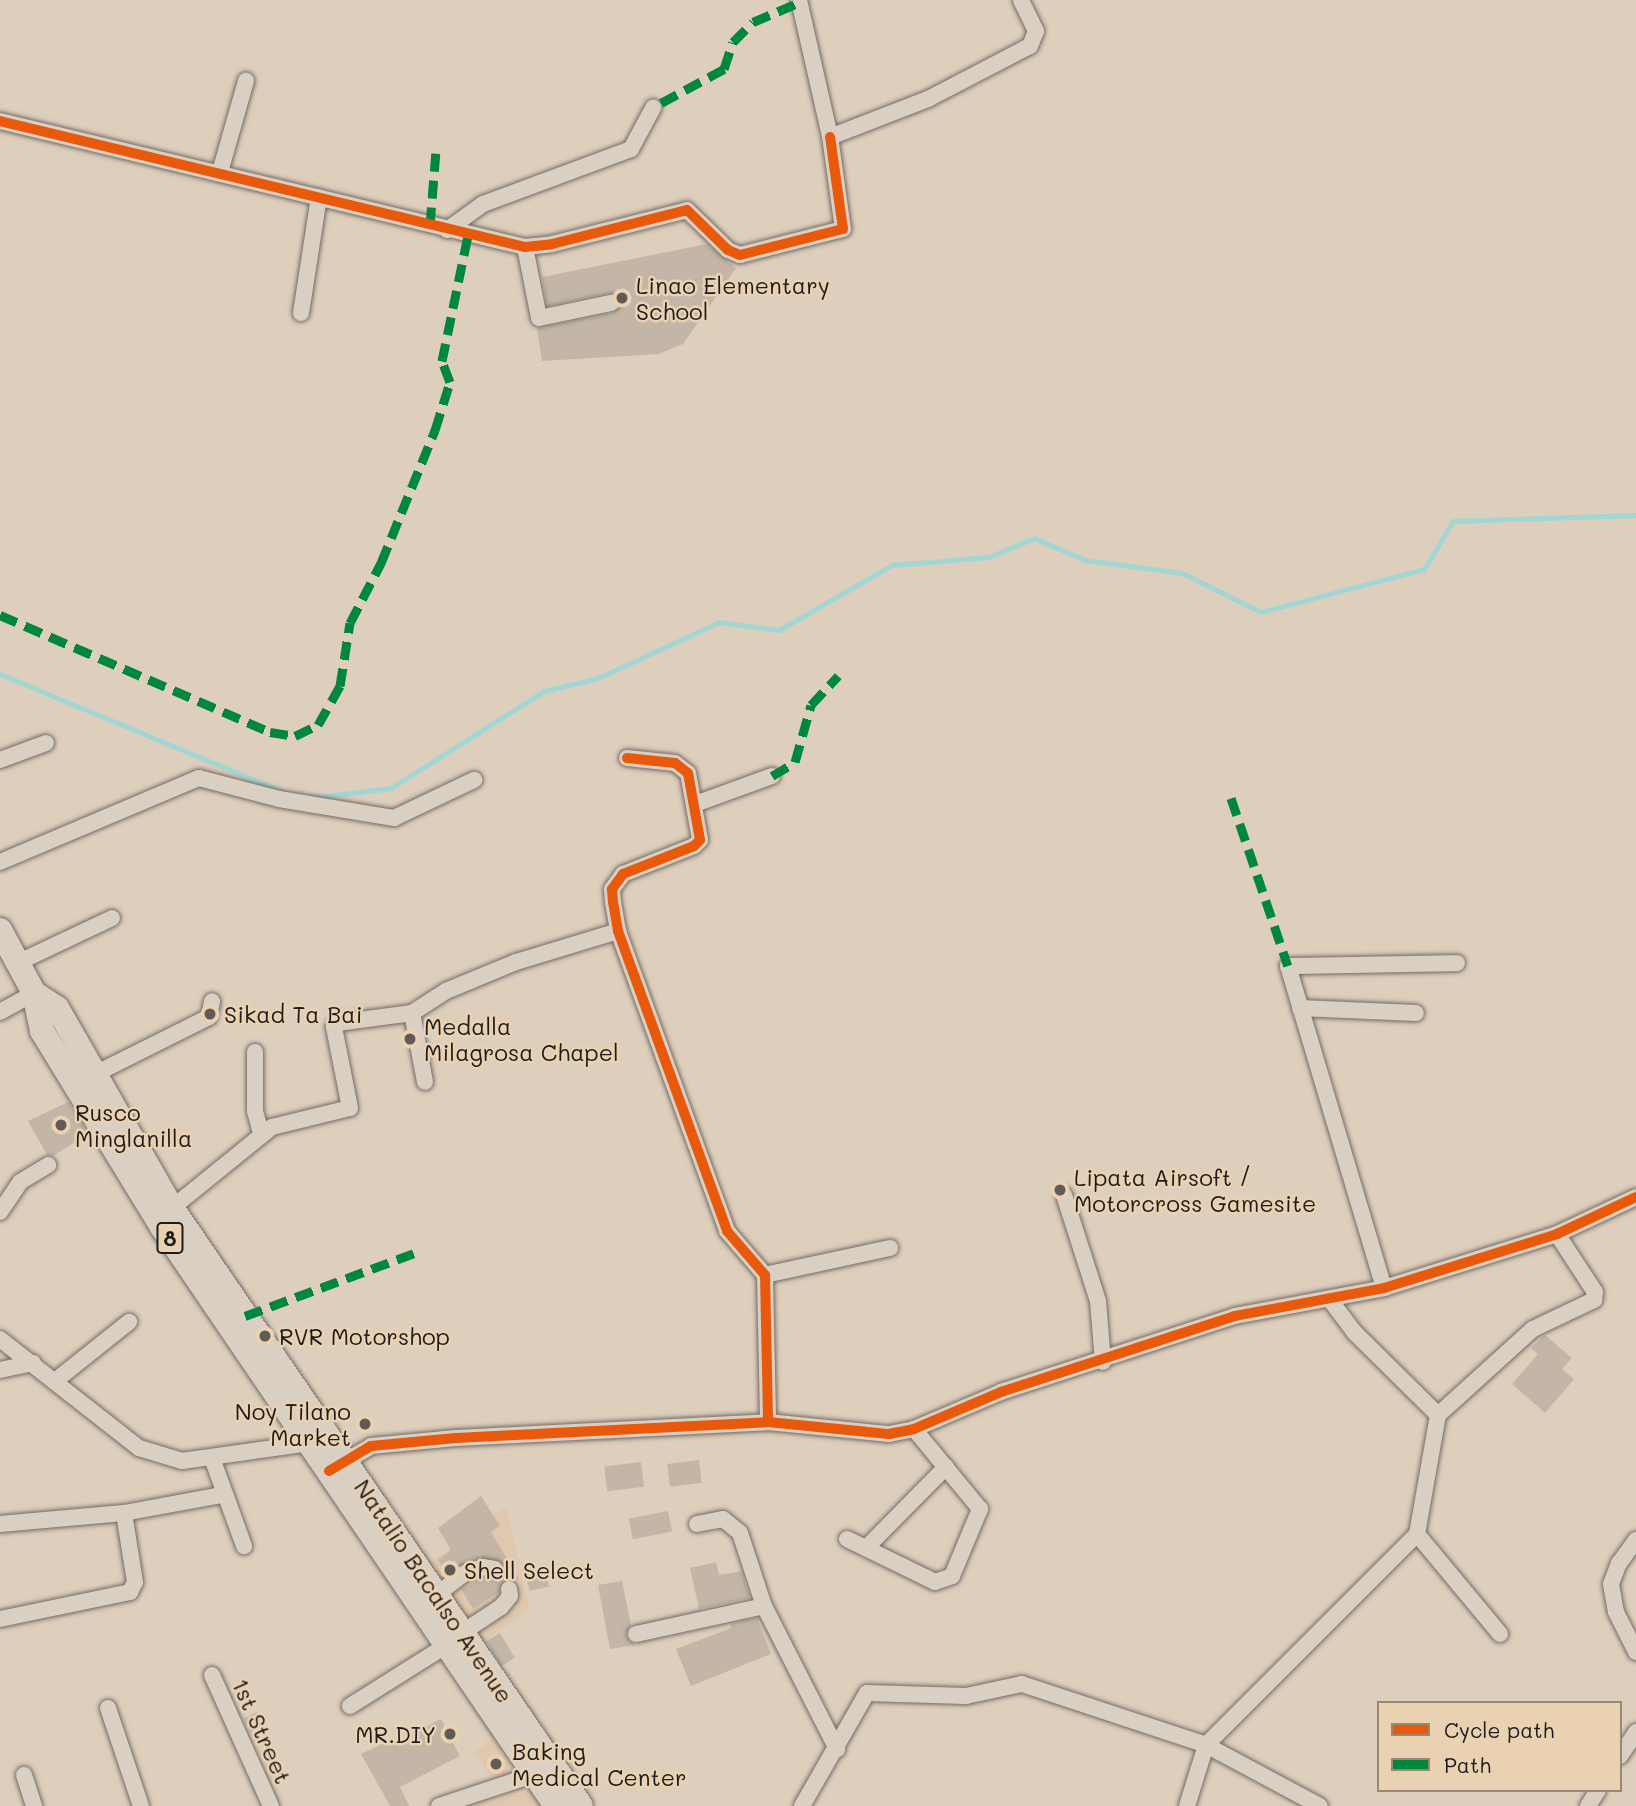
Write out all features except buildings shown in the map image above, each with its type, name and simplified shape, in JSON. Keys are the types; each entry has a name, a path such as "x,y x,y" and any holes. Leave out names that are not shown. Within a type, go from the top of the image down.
{"highway":[{"name":"Natalio Bacalso Avenue","path":"0,930 34,993 42,1031 162,1227 310,1443 337,1466 436,1595 455,1639"},
{"name":"Natalio Bacalso Avenue","path":"34,993 57,1008 93,1075 172,1208 337,1466 543,1772 556,1806"},
{"name":"Natalio Bacalso Avenue","path":"543,1772 581,1806"}],"street":[{"path":"0,121 525,247 552,244 687,210 728,250 740,255 834,233 844,223 830,137 799,0"},
{"path":"830,137 928,99 1030,46 1036,31 1021,0"},
{"path":"220,172 246,81"},
{"path":"447,230 483,204 631,149 653,108"},
{"path":"301,313 319,197"},
{"path":"525,247 539,318 611,303"},
{"path":"0,760 46,743"},
{"path":"627,758 675,763 688,773 695,804 698,843 616,879 612,889 618,931 727,1231 765,1275 768,1422"},
{"path":"695,804 772,776"},
{"path":"0,862 200,778 279,799 394,818 474,780"},
{"path":"17,963 112,918"},
{"path":"172,1208 261,1134 279,1124 350,1108 334,1027 337,1023 412,1013 446,991 516,961 618,931"},
{"path":"1384,1288 1288,966 1457,963"},
{"path":"0,1013 34,993"},
{"path":"93,1075 209,1017 212,1001"},
{"path":"1300,1008 1416,1013"},
{"path":"412,1013 425,1082"},
{"path":"255,1052 255,1111 261,1134"},
{"path":"0,1212 20,1182 48,1165"},
{"path":"1064,1195 1098,1301 1103,1362"},
{"path":"337,1466 371,1446 444,1439 768,1422 889,1434 914,1429 1001,1392 1103,1362 1235,1316 1331,1301 1384,1288 1557,1234 1636,1197"},
{"path":"1187,1806 1206,1745 1417,1534 1438,1415 1533,1329 1594,1300 1595,1293 1557,1234"},
{"path":"765,1275 890,1248"},
{"path":"1331,1301 1355,1333 1438,1415"},
{"path":"55,1381 129,1322"},
{"path":"0,1339 139,1448 182,1461 310,1443"},
{"path":"0,1370 33,1363"},
{"path":"847,1539 935,1583 953,1576 981,1513 977,1501 914,1429"},
{"path":"212,1458 222,1495 244,1546"},
{"path":"866,1548 946,1467"},
{"path":"0,1524 124,1513 222,1495"},
{"path":"0,1619 130,1592 135,1582 124,1513"},
{"path":"697,1524 723,1519 740,1533 764,1606 837,1749"},
{"path":"1417,1534 1500,1634"},
{"path":"1636,1540 1619,1563 1611,1584 1616,1612 1636,1652"},
{"path":"436,1595 466,1573 483,1567 495,1569"},
{"path":"350,1706 501,1607 510,1596 509,1589"},
{"path":"636,1634 764,1606"},
{"name":"1st Street","path":"212,1675 271,1806"},
{"path":"802,1806 870,1691 966,1696 1021,1684 1206,1745 1320,1806"},
{"path":"108,1708 141,1806"},
{"path":"1622,1753 1636,1732"},
{"path":"439,1806 543,1772"},
{"path":"24,1775 34,1806"}],"shaded area":[{"path":"506,1506 529,1609 483,1643 430,1563"},
{"name":"Baking Medical Center","path":"493,1738 516,1777 496,1785 475,1752"},
{"path":"531,1790 542,1806 478,1806"}],"waterway":[{"path":"311,798 391,788 544,691 598,678 719,622 779,630 892,565 989,557 1034,538 1085,560 1182,573 1261,612 1424,569 1453,521 1636,515"},
{"path":"0,674 288,794"}],"marked path":[{"path":"661,103 724,69 733,42 753,22 800,2"},
{"path":"430,225 436,150"},
{"path":"0,615 270,732 295,736 318,725 340,686 350,623 381,563 435,430 450,382 442,361 468,236"},
{"path":"772,776 795,762 811,705 838,676"},
{"path":"1231,798 1288,966"},
{"path":"245,1316 414,1253"}],"cycle path":[{"path":"0,121 525,247 552,244 687,210 728,250 740,255 843,229 830,137"},
{"path":"627,758 675,763 688,773 700,840 694,846 623,874 612,889 613,902 618,931 727,1231 765,1275 768,1422"},
{"path":"329,1471 371,1446 456,1438 768,1422 889,1434 914,1429 1001,1392 1235,1316 1384,1288 1557,1234 1636,1197"}],"place":[{"name":"Linao Elementary School","path":"622,298"},
{"name":"Sikad Ta Bai","path":"210,1014"},
{"name":"Medalla Milagrosa Chapel","path":"410,1039"},
{"name":"Rusco Minglanilla","path":"61,1125"},
{"name":"Lipata Airsoft / Motorcross Gamesite","path":"1060,1190"},
{"name":"RVR Motorshop","path":"265,1336"},
{"name":"Noy Tilano Market","path":"365,1424"},
{"name":"Shell Select","path":"450,1570"},
{"name":"MR.DIY","path":"450,1734"},
{"name":"Baking Medical Center","path":"496,1764"}]}
